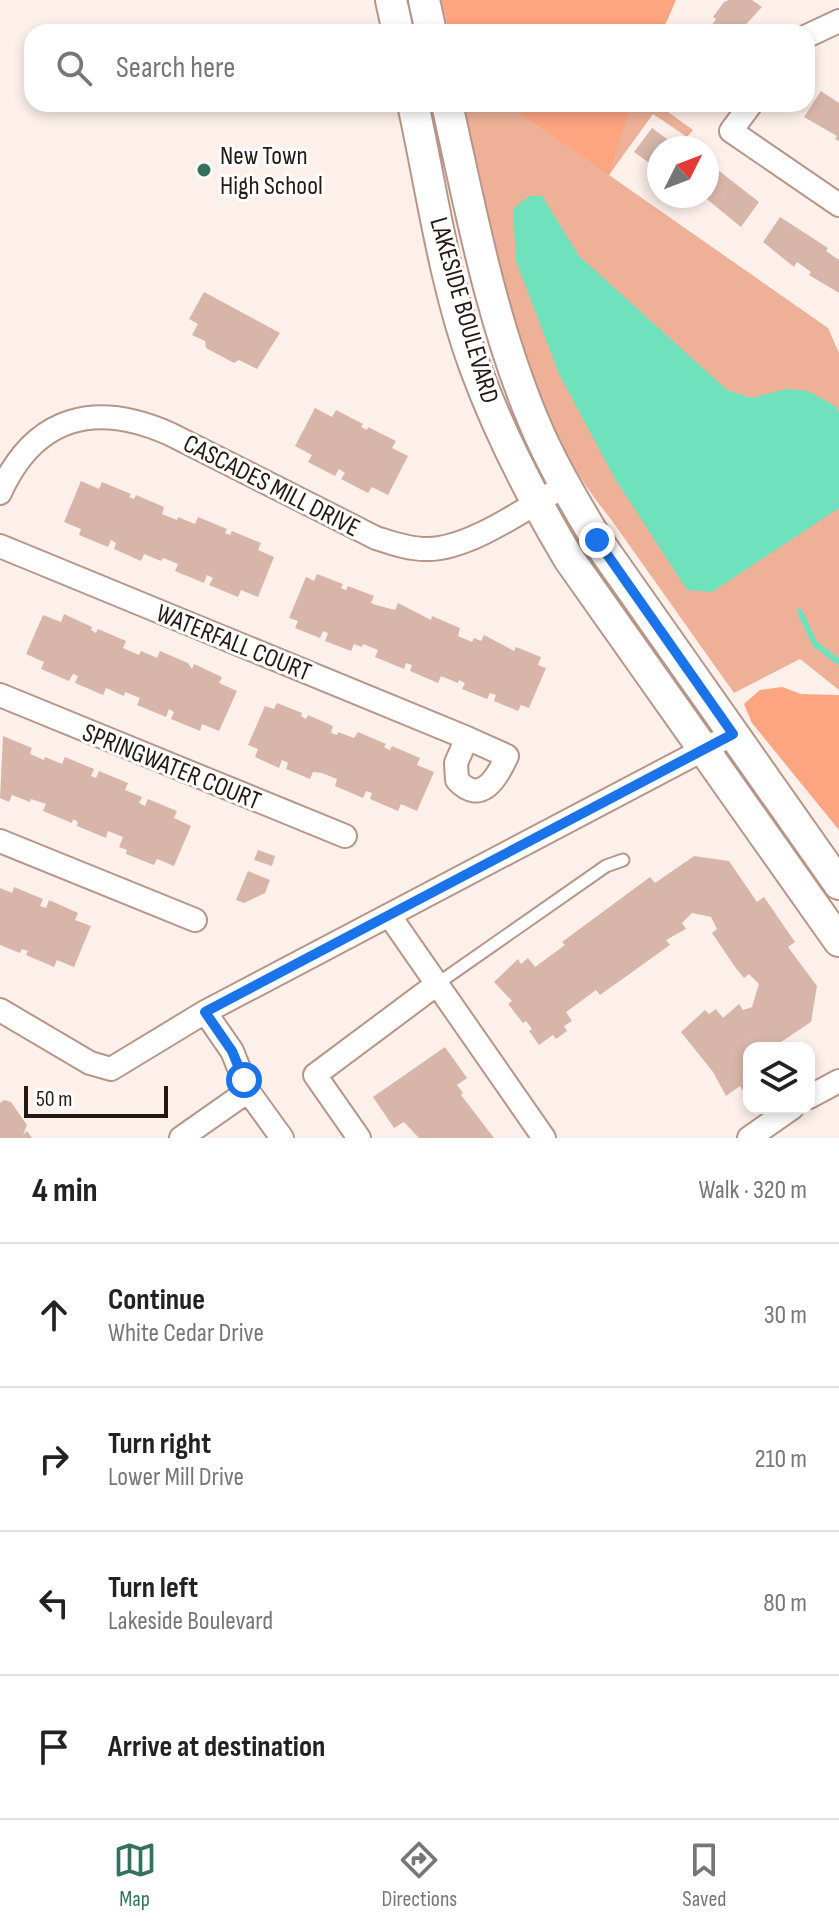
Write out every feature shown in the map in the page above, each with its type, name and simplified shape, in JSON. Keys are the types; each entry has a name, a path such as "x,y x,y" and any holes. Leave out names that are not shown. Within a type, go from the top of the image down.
{"main road":[{"path":"391,0 396,24"},
{"path":"424,0 429,24"},
{"name":"LAKESIDE BOULEVARD","path":"415,112 474,363 503,437 536,502 569,559 839,941"},
{"name":"LAKESIDE BOULEVARD","path":"449,112 486,279 507,351 534,422 564,486 597,540 839,884"}],"street":[{"path":"815,32 839,21"},
{"path":"745,112 731,131 839,205"},
{"name":"CASCADES MILL DRIVE","path":"0,493 24,450 42,436 90,416 139,420 376,538 425,550 460,543 564,486"},
{"name":"WATERFALL COURT","path":"0,546 467,738"},
{"name":"SPRINGWATER COURT","path":"0,695 345,836"},
{"path":"0,1010 90,1063 111,1069 205,1012 733,734"},
{"path":"0,841 195,920"},
{"path":"389,915 544,1138"},
{"path":"359,1138 315,1075 437,984"},
{"path":"205,1012 232,1051 248,1091 282,1138"},
{"path":"815,1094 839,1081"},
{"path":"181,1138 248,1091"},
{"path":"749,1138 783,1114"}],"lane":[{"path":"437,984 606,866 623,860"}],"shaded area":[{"path":"441,0 676,0 666,24 447,24"},
{"path":"462,112 668,112 693,130 686,136 653,114 609,175 647,202 647,208 656,208 828,328 839,353 839,690 800,659 734,693 578,473 551,424 512,321"},
{"path":"518,112 629,112 609,175"},
{"path":"529,196 542,196 579,256 727,390 752,398 786,389 808,391 835,406 839,412 839,508 712,592 687,590 614,477 559,374 516,261 513,209"},
{"path":"782,687 801,694 839,695 839,830 752,723 744,704 760,690"}],"building":[{"path":"752,0 762,7 746,24 713,24 716,19 713,17 724,2"},
{"path":"821,91 839,103 839,141 835,139 837,136 804,117 807,112 815,112 815,100"},
{"path":"652,128 663,136 647,136 647,161 634,152"},
{"path":"719,171 759,202 741,227 718,208"},
{"path":"780,217 828,248 826,251 839,260 839,293 809,275 811,272 797,262 794,267 763,242"},
{"path":"204,292 280,333 257,369 239,360 234,363 206,348 205,341 192,335 198,324 189,319"},
{"path":"315,408 332,417 336,410 363,424 361,427 367,430 368,427 396,441 392,448 408,456 388,495 372,487 368,493 341,479 345,473 339,469 335,476 308,462 312,455 295,446"},
{"path":"81,481 99,489 102,482 131,494 129,497 134,499 136,495 164,507 162,514 177,520 178,517 195,524 198,517 227,529 225,533 230,535 232,531 261,543 258,550 274,557 258,597 241,590 238,597 209,585 213,578 207,575 204,583 175,571 178,564 163,558 161,561 144,554 141,561 114,549 116,543 111,540 108,547 79,535 81,529 64,522"},
{"path":"317,574 343,584 341,588 346,590 348,586 374,596 371,603 376,605 395,610 398,603 431,620 432,616 460,628 458,636 472,642 474,638 481,641 484,635 514,651 516,647 541,657 538,665 546,668 529,708 521,705 518,711 494,701 496,695 490,693 487,699 462,689 465,683 459,680 458,683 441,676 438,683 410,671 412,665 406,663 404,669 375,657 378,650 363,644 362,647 354,644 351,651 325,641 328,633 323,631 320,638 295,628 298,621 289,618 306,577 314,581"},
{"path":"64,614 92,627 91,630 96,633 98,629 126,641 123,648 139,655 141,651 157,658 160,651 188,663 192,669 194,664 222,677 219,683 237,691 219,731 202,724 200,731 171,719 174,712 169,709 166,717 137,705 140,698 125,692 124,696 106,688 103,695 75,683 78,676 73,674 69,681 41,669 44,662 26,654 43,615 61,622"},
{"path":"277,703 302,713 301,716 306,719 308,715 333,726 331,733 337,735 338,732 354,738 358,732 386,744 384,747 390,750 392,746 420,758 417,765 434,772 417,811 401,804 398,811 370,799 372,793 366,791 363,798 335,786 337,779 322,773 313,772 310,779 286,769 288,763 282,760 279,768 255,757 258,749 248,745 265,706 274,709"},
{"path":"3,736 32,748 30,754 44,760 45,757 62,764 65,757 94,769 91,776 96,778 99,771 128,783 125,790 142,797 139,803 145,806 148,799 177,811 174,818 191,826 174,866 157,859 154,865 126,854 127,850 119,847 123,837 108,831 106,838 77,826 78,822 73,819 72,823 43,811 46,804 12,795 9,802 0,798"},
{"path":"258,850 275,856 272,866 254,860"},
{"path":"694,856 729,861 757,902 764,897 795,942 788,947 817,986 811,1022 781,1042 743,1042 742,1090 740,1086 726,1096 713,1072 681,1032 705,1010 709,1014 716,1009 723,1018 739,1004 743,1010 752,1007 759,984 749,974 744,978 735,967 712,933 717,929 711,917 692,913 682,923 686,929 666,940 670,945 600,995 596,990 566,1012 572,1021 564,1026 567,1031 556,1039 553,1035 539,1045 526,1021 523,1023 508,1004 512,1001 494,982 518,959 521,964 528,958 535,967 565,945 562,942 650,877 655,883"},
{"path":"248,871 270,880 265,893 244,903 236,900"},
{"path":"14,887 43,899 40,906 46,908 49,900 78,913 75,920 91,926 74,967 57,960 54,967 26,955 28,951 22,949 20,953 0,945 0,888 12,893"},
{"path":"445,1047 467,1078 457,1085 463,1093 461,1095 494,1138 419,1138 404,1122 394,1128 373,1097"},
{"path":"4,1100 11,1102 27,1125 23,1135 27,1131 32,1138 0,1138 0,1103"}],"waterway":[{"path":"800,612 815,644 839,662"}],"place":[{"name":"New Town High School","path":"204,170"}],"route":[{"path":"244,1080 232,1051 205,1012 733,734 597,540"}]}
